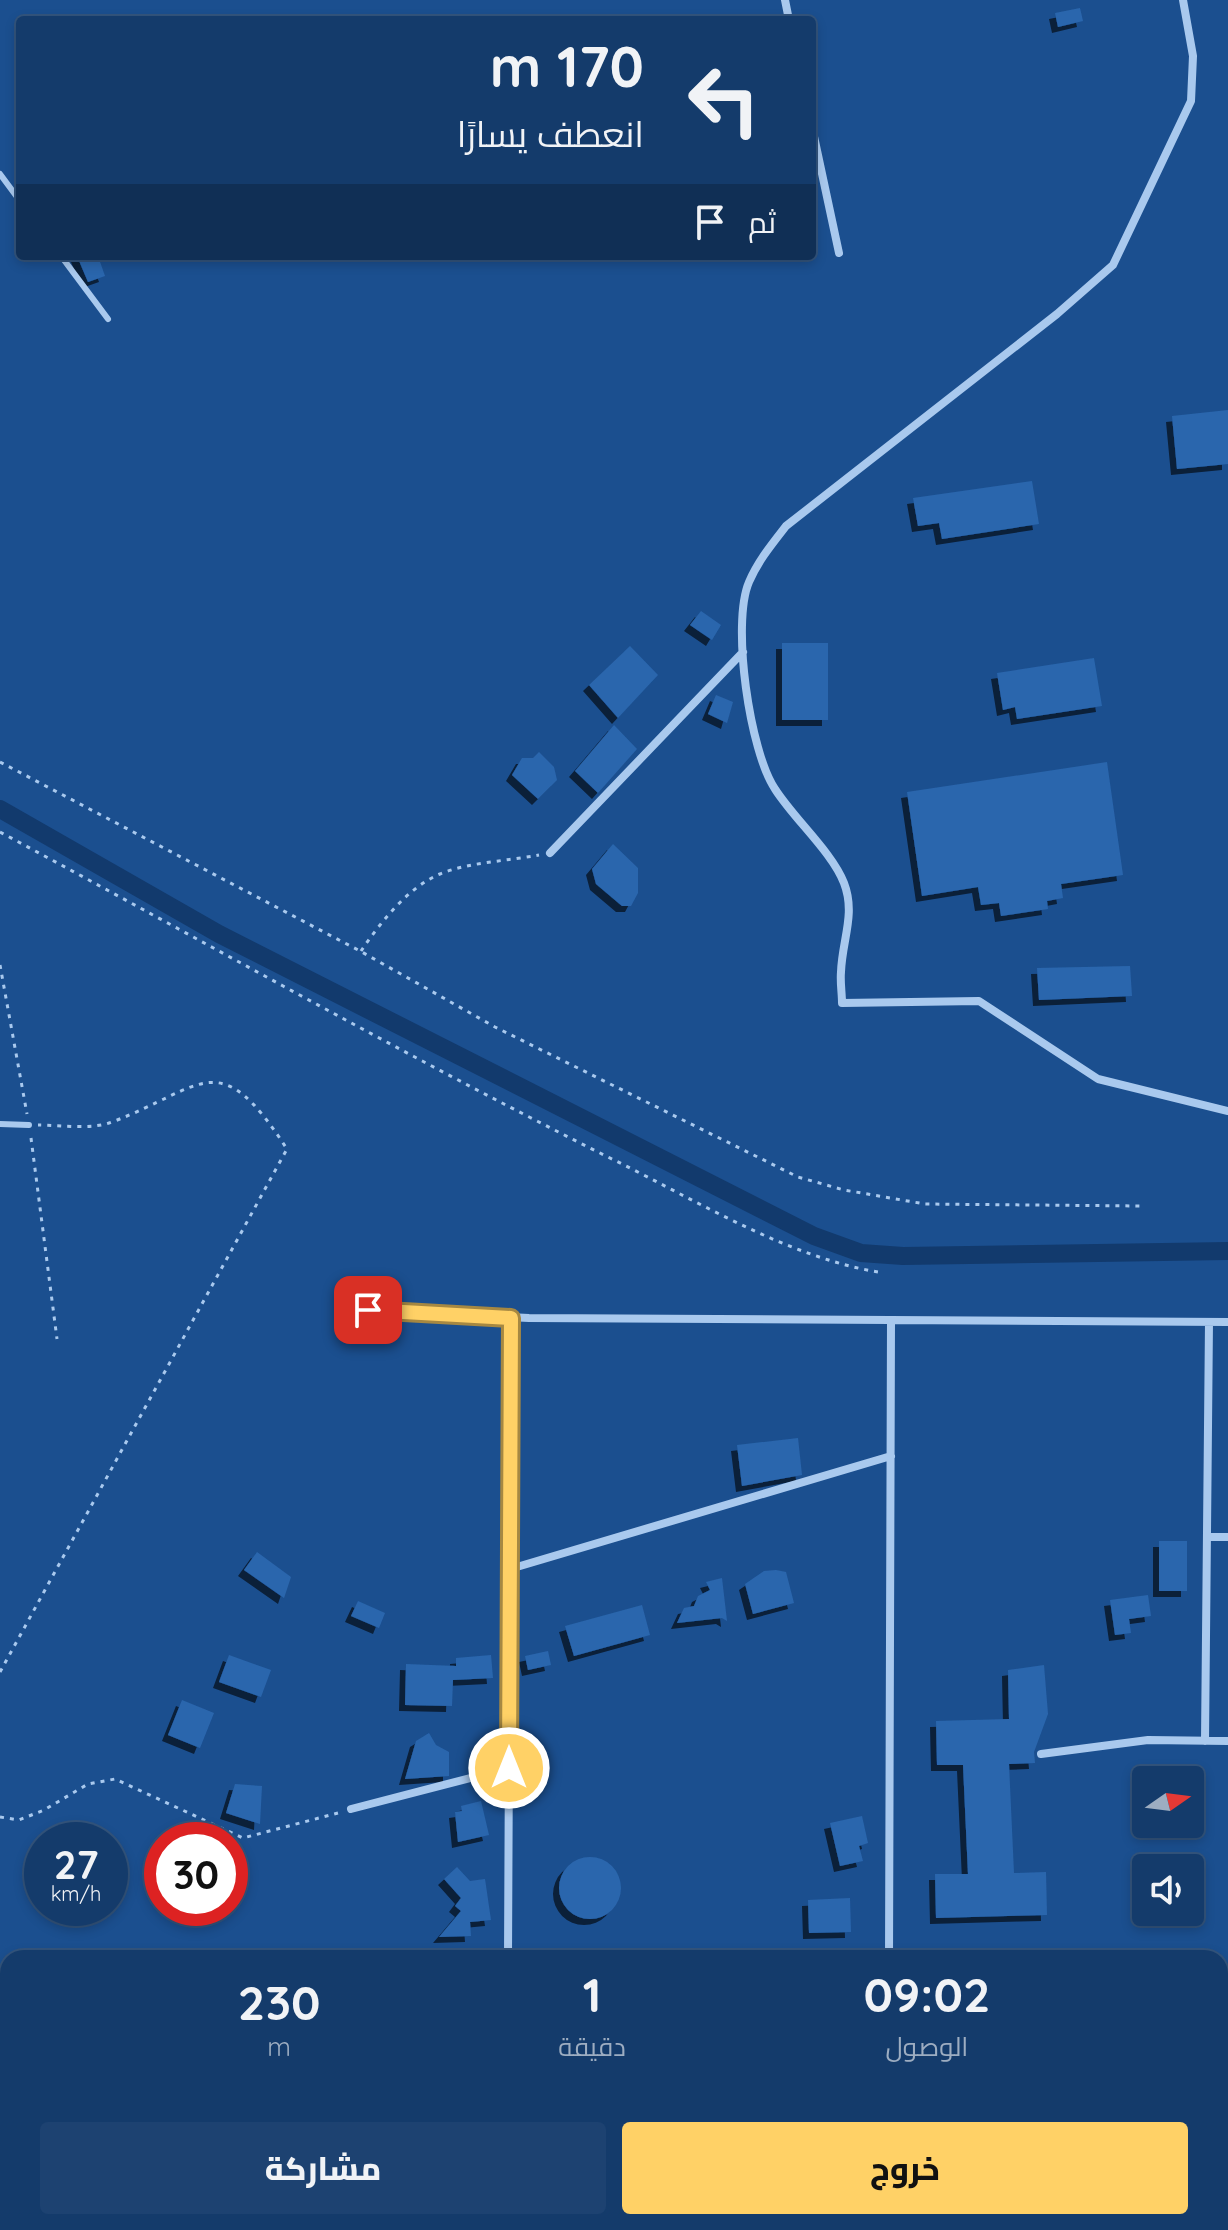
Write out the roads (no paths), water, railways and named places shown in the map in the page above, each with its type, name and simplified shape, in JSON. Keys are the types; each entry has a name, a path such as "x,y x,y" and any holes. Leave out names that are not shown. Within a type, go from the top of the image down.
{"street":[{"path":"1183,0 1193,56 1191,101 1113,265 1057,314 786,526 764,554 747,584 741,623 761,762 774,789 843,879 851,908 841,972 842,1003 979,1001 1098,1079 1228,1111"},
{"path":"816,146 839,253"},
{"path":"550,853 592,813 657,737 743,652"},
{"path":"368,1310 511,1318 1228,1322"},
{"path":"508,1950 511,1318"},
{"path":"889,1950 891,1321"},
{"path":"1205,1741 1209,1322"},
{"path":"510,1569 891,1456"},
{"path":"1207,1537 1228,1537"},
{"path":"1041,1754 1148,1740 1228,1741"},
{"path":"351,1809 509,1768"}],"lane":[{"path":"0,174 16,196"},
{"path":"64,260 108,319"},
{"path":"0,1124 29,1125"}],"waterway":[{"path":"0,809 219,934 814,1236 861,1253 903,1256 1228,1251"}]}
